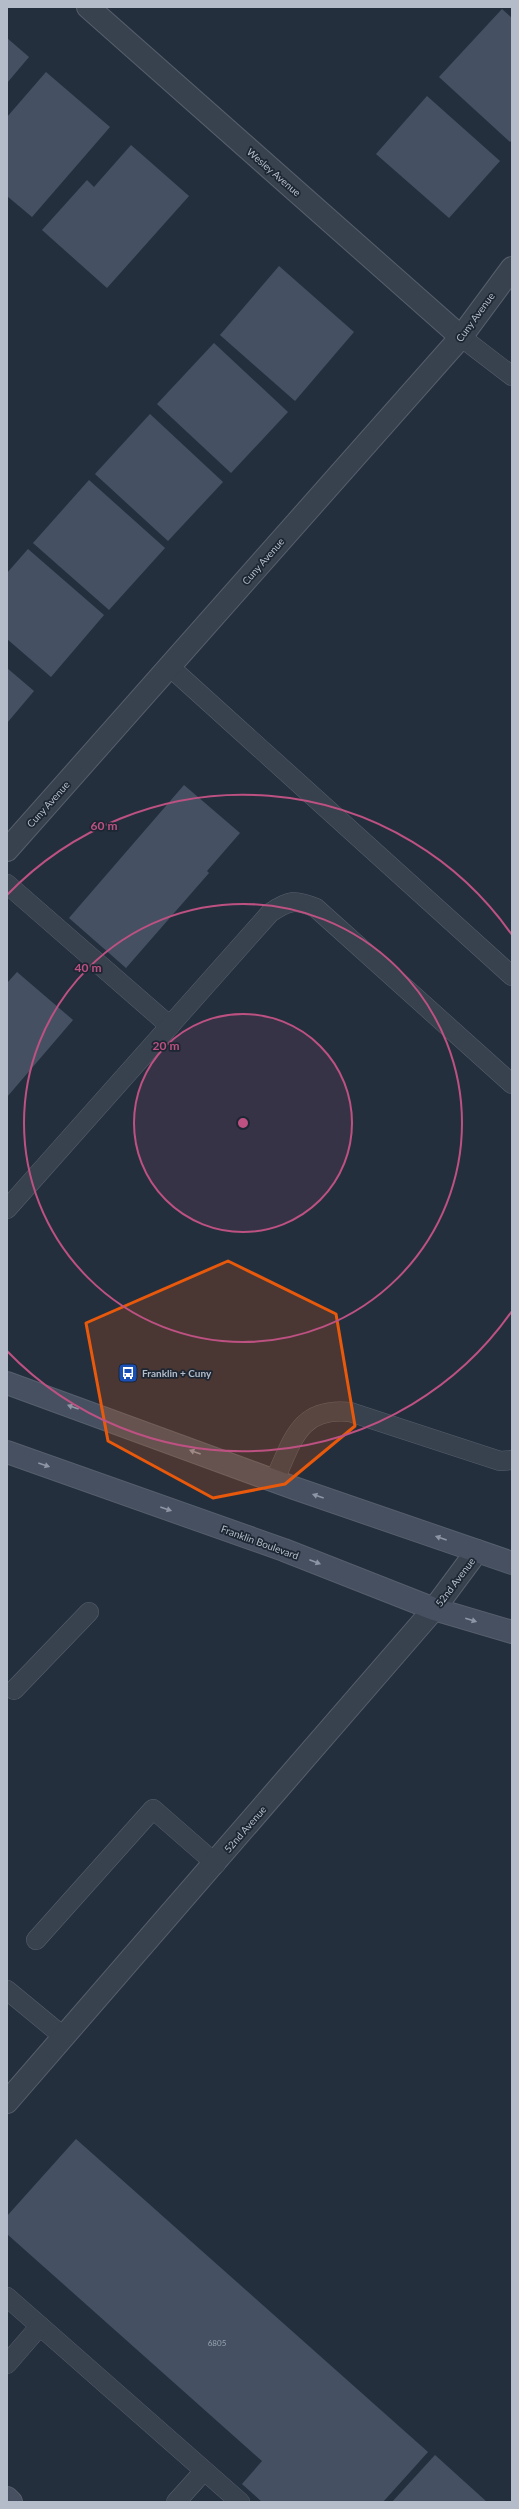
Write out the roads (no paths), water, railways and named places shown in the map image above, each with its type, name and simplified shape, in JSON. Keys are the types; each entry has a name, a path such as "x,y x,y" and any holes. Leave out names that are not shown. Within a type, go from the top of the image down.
{"main road":[{"path":"7,1383 274,1481 512,1563"},
{"name":"Franklin Boulevard","path":"7,1452 284,1550 434,1609 512,1632"},
{"path":"7,2498 11,2502"}],"street":[{"name":"Wesley Avenue","path":"88,7 461,337"},
{"name":"Cuny Avenue","path":"7,850 461,337 512,268"},
{"name":"52nd Avenue","path":"7,2102 216,1864 434,1609 477,1551"}],"lane":[{"path":"461,337 512,376"},
{"path":"170,667 512,976"},
{"path":"7,884 170,1026"},
{"path":"7,1209 270,913 283,904 299,901 316,908 512,1084"},
{"path":"274,1481 300,1427 314,1416 333,1410 350,1412 500,1461 512,1460"},
{"path":"14,1690 89,1612"},
{"path":"36,1940 153,1809 216,1864"},
{"path":"7,1990 64,2037"},
{"path":"7,2297 240,2502"},
{"path":"7,2364 40,2326"},
{"path":"176,2502 204,2471"}],"place":[{"name":"Franklin + Cuny","path":"128,1373"}]}
